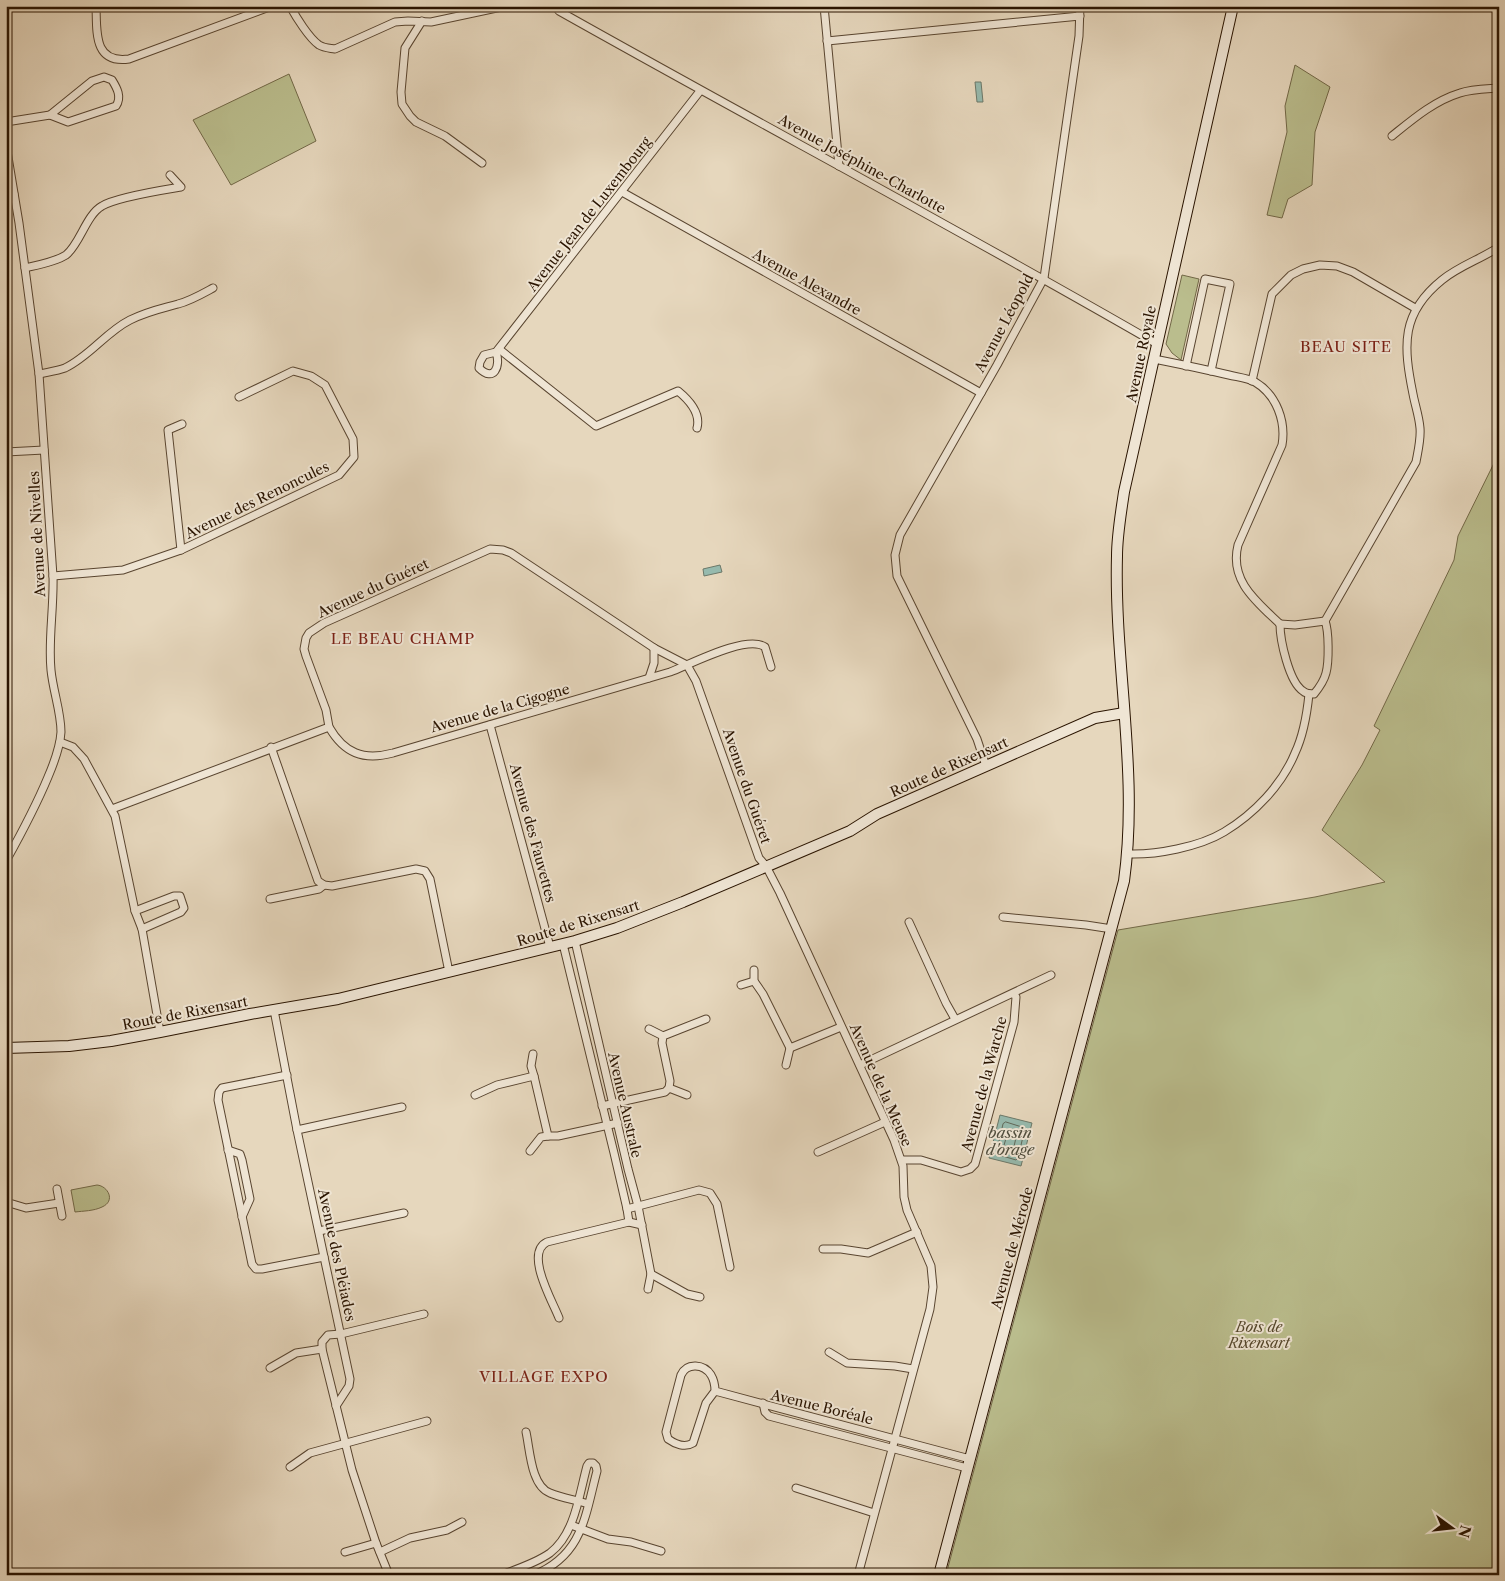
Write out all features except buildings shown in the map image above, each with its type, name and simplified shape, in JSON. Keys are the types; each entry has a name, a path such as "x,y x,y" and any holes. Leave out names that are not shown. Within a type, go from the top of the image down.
{"street":[{"path":"96,6 98,42 107,54 121,60 129,59 272,6"},
{"path":"290,6 296,17 318,44 325,48 334,49 395,22 430,22 506,6"},
{"name":"Avenue Joséphine-Charlotte","path":"555,6 559,11 1044,278 1157,344"},
{"path":"824,6 839,166"},
{"name":"Avenue Léopold","path":"986,766 977,739 897,576 895,563 896,548 900,535 1044,278 1079,36 1080,6"},
{"name":"Avenue Royale","path":"1124,713 1117,610 1117,546 1124,492 1233,6"},
{"path":"827,41 1080,16"},
{"path":"422,21 405,48 401,92 402,104 416,122 445,136 482,163"},
{"path":"6,122 50,116 68,122 112,108 120,97 112,80 99,78 92,81 50,116"},
{"path":"1392,136 1427,108 1442,100 1462,92 1499,88"},
{"name":"Avenue Jean de Luxembourg","path":"696,428 698,416 687,398 678,391 596,426 498,351 700,90"},
{"name":"Avenue de Nivelles","path":"6,145 39,374 53,576 50,646 51,670 61,728 60,742 41,794 6,862"},
{"path":"25,268 59,258 68,253 92,217 102,206 164,189 181,187 170,175"},
{"name":"Avenue Alexandre","path":"622,192 981,393"},
{"path":"6,197 14,194"},
{"path":"1154,359 1252,381 1268,394 1276,406 1284,432 1279,454 1238,545 1236,562 1238,575 1248,592 1280,624 1282,642 1292,678 1304,693 1314,694 1326,673 1328,636 1325,621 1416,462 1420,443 1420,427 1406,349 1406,339 1415,308 1449,275 1499,247"},
{"path":"1252,381 1272,294 1291,275 1303,269 1320,265 1337,266 1353,272 1415,308"},
{"path":"1186,366 1205,279 1230,284 1211,371"},
{"path":"39,374 59,370 85,356 120,325 132,319 162,307 178,304 213,288"},
{"name":"Avenue des Renoncules","path":"53,576 123,570 180,550 339,475 354,457 353,439 325,385 311,376 293,372 238,397"},
{"path":"180,550 168,430 182,424"},
{"path":"6,452 44,450"},
{"name":"Avenue du Guéret","path":"329,726 326,710 306,656 304,644 309,633 324,623 490,549 503,550 654,648 687,665 699,688 759,858 766,866"},
{"path":"1280,624 1295,625 1325,621"},
{"name":"Avenue de la Cigogne","path":"329,726 339,742 351,751 374,757 648,678 740,645 756,643 765,646 771,667"},
{"path":"648,678 654,663 654,648"},
{"path":"1128,854 1144,854 1193,845 1223,833 1247,816 1276,785 1295,755 1306,717 1309,694"},
{"name":"Route de Rixensart","path":"6,1048 70,1046 111,1041 338,999 575,941 647,917 850,831 877,814 1095,718 1124,713"},
{"name":"Avenue de Mérode","path":"939,1575 1124,881 1128,854 1130,795 1124,713"},
{"name":"Avenue des Fauvettes","path":"490,725 550,947"},
{"path":"112,809 329,726"},
{"path":"60,742 73,747 84,759 115,816 135,911 142,929 160,1032"},
{"path":"271,747 318,881 324,885 332,886 416,869 425,871 430,879 448,972"},
{"name":"Avenue de la Meuse","path":"766,866 860,1065 902,1160 905,1203 931,1266 933,1287 930,1309 858,1575"},
{"path":"270,899 319,889 324,885"},
{"path":"135,911 174,896 180,896 184,908 181,912 142,929"},
{"path":"1003,917 1086,924 1112,929"},
{"path":"909,922 946,1004 955,1019"},
{"name":"Avenue Australe","path":"575,941 642,1225 651,1274 648,1289"},
{"name":"Avenue Australe","path":"563,944 584,1025 629,1222"},
{"path":"754,970 754,981 763,994 790,1048 786,1065"},
{"name":"Avenue de la Warche","path":"860,1065 1051,975"},
{"path":"741,985 754,981"},
{"name":"Avenue de la Warche","path":"902,1160 921,1160 961,1172 970,1169 975,1164 1014,1022 1016,998 1014,994"},
{"name":"Avenue des Pléiades","path":"274,1010 297,1130 341,1334 328,1335 322,1342 322,1349"},
{"path":"649,1030 663,1036 706,1019"},
{"path":"790,1048 841,1027"},
{"path":"602,1106 664,1092 669,1088 670,1081 662,1043 663,1036"},
{"path":"533,1054 531,1066 548,1136"},
{"path":"287,1074 222,1088 219,1092 218,1100 228,1150 252,1264 256,1268 262,1269 324,1257"},
{"path":"475,1095 497,1085 534,1076"},
{"path":"669,1088 687,1095"},
{"path":"297,1130 402,1106"},
{"path":"818,1152 885,1122"},
{"path":"530,1151 540,1138 618,1123"},
{"path":"228,1150 240,1154 242,1160 250,1199 242,1217"},
{"path":"57,1190 62,1216"},
{"path":"627,1209 699,1190 710,1193 717,1204 730,1267"},
{"path":"6,1202 26,1208 59,1203"},
{"path":"319,1231 404,1213"},
{"path":"559,1318 547,1295 539,1264 538,1253 540,1247 547,1242 629,1222 642,1225"},
{"path":"823,1249 841,1249 868,1253 916,1232"},
{"path":"651,1274 687,1294 700,1297"},
{"path":"336,1406 350,1379 341,1334 424,1314"},
{"path":"270,1368 296,1353 322,1349 345,1444 376,1543 389,1575"},
{"path":"829,1352 847,1363 913,1369"},
{"path":"693,1366 707,1371 712,1378 716,1391 706,1404 694,1442 688,1446 668,1440 666,1432 681,1375 685,1369 693,1366"},
{"path":"716,1391 762,1403"},
{"name":"Avenue Boréale","path":"762,1403 895,1439 968,1464"},
{"name":"Avenue Boréale","path":"762,1403 765,1412 769,1416 892,1449 968,1464"},
{"path":"290,1467 310,1452 427,1421"},
{"path":"526,1432 536,1477 541,1487 549,1493 588,1504"},
{"path":"501,1575 549,1554 564,1538 571,1525 586,1466 589,1463 593,1463 597,1471 582,1529 565,1555 550,1566 532,1575 527,1564"},
{"path":"796,1488 874,1513"},
{"path":"380,1552 410,1538 447,1530 462,1522"},
{"path":"571,1525 608,1538 631,1542 661,1551"},
{"path":"345,1552 376,1543"}],"green space":[{"path":"1295,65 1330,87 1315,132 1312,185 1288,199 1282,218 1267,215 1287,132 1285,106"},
{"path":"289,74 316,141 231,185 193,120"},
{"path":"1182,275 1199,279 1181,360 1172,353 1166,344"},
{"name":"Bois de Rixensart","path":"1499,453 1499,1575 946,1575 1118,930 1315,897 1385,882 1322,830 1362,765 1380,730 1374,726 1454,560 1458,536"},
{"path":"97,1185 107,1191 109,1201 96,1209 75,1212 71,1190"}],"water":[{"path":"975,82 981,82 983,102 977,102"},
{"path":"720,565 722,572 704,576 703,569"},
{"name":"bassin d'orage","path":"1000,1115 1032,1123 1021,1166 989,1158"}],"district":[{"name":"BEAU SITE","path":"1346,346"},
{"name":"LE BEAU CHAMP","path":"403,638"},
{"name":"VILLAGE EXPO","path":"544,1376"}]}
